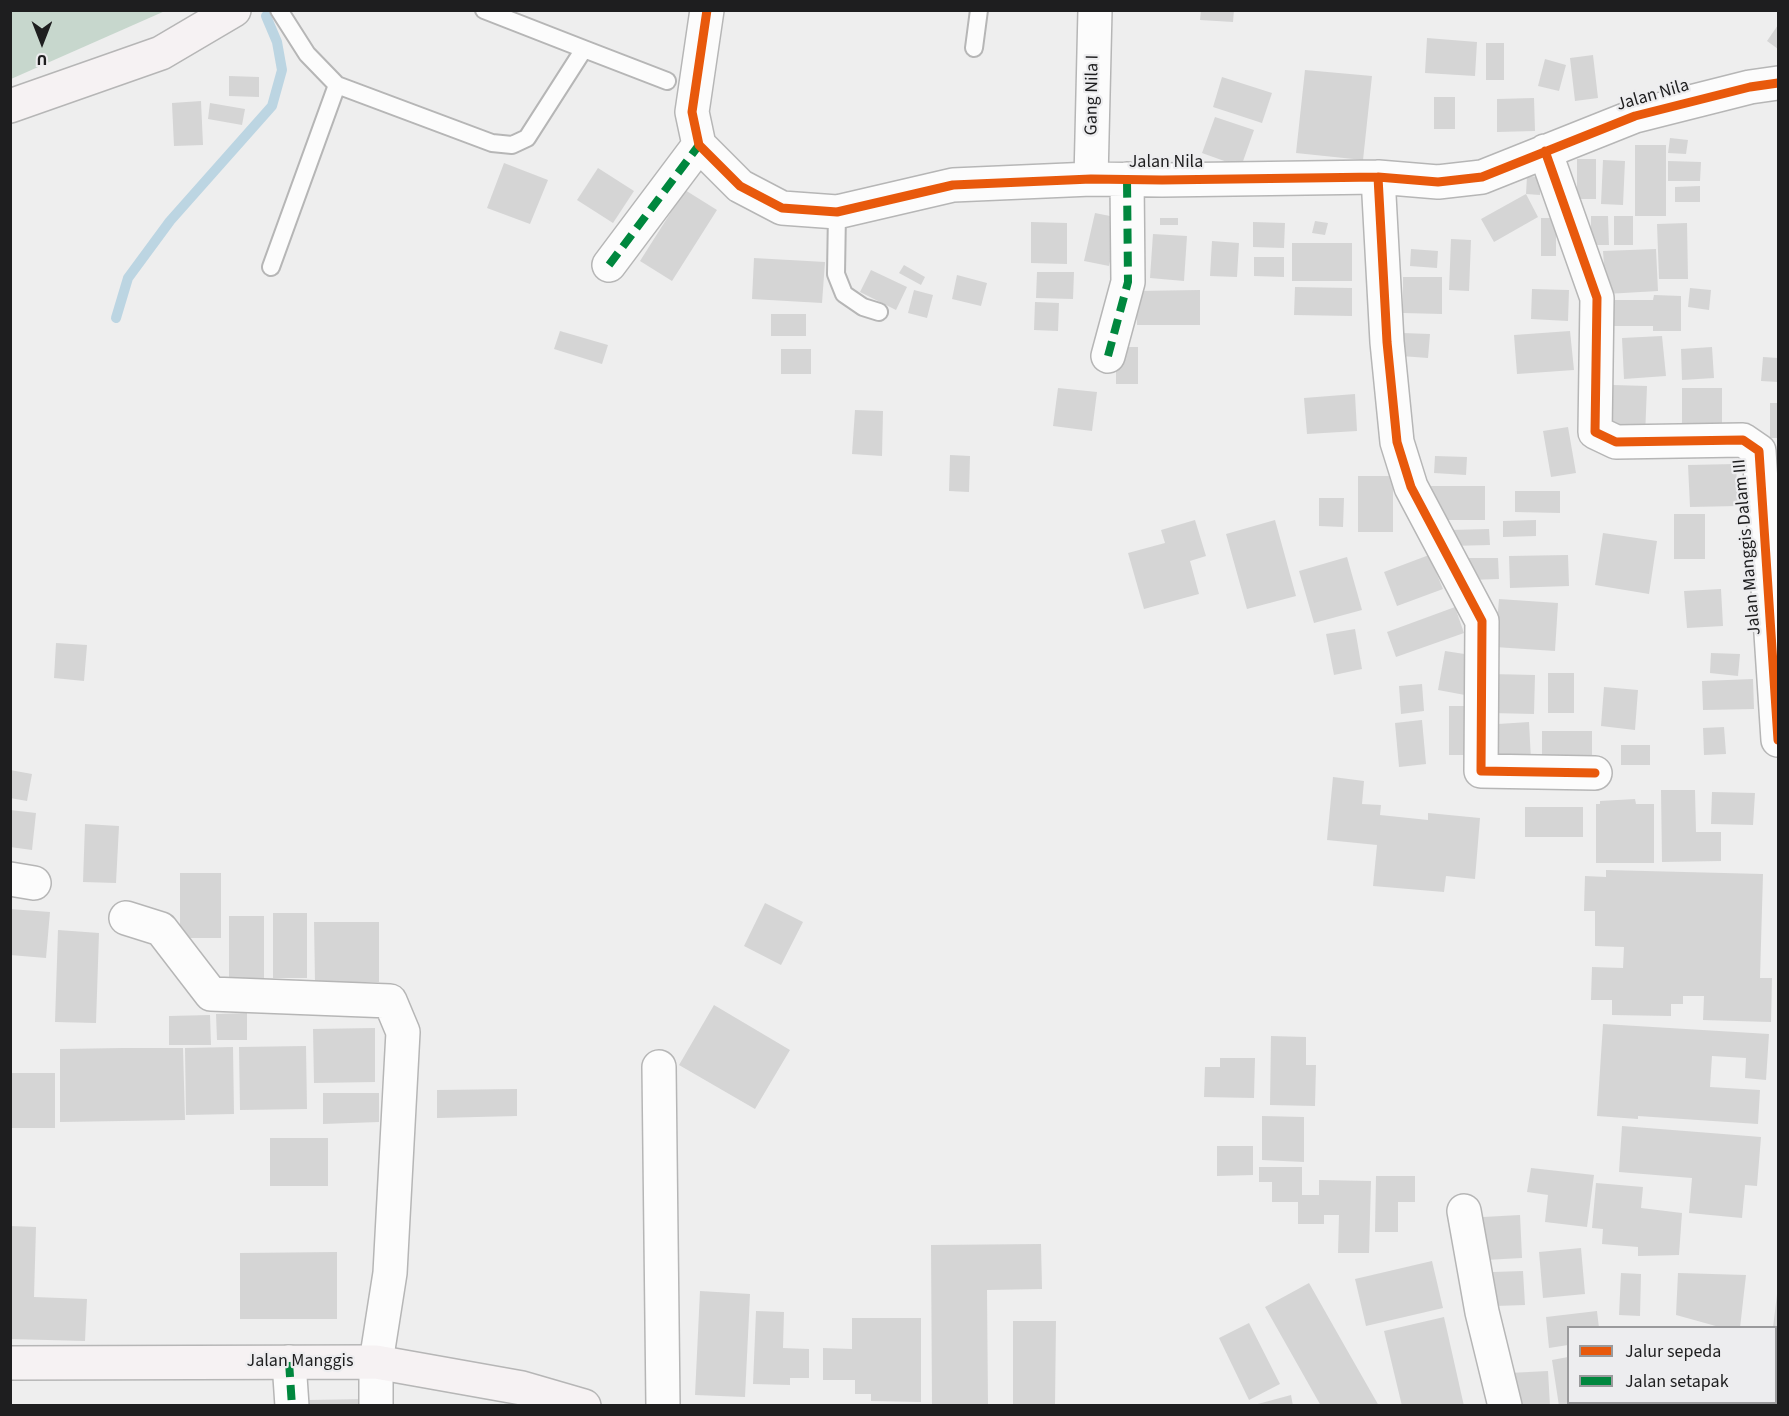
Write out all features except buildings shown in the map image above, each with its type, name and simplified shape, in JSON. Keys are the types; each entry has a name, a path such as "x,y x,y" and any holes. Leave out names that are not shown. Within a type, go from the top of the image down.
{"street":[{"path":"10,106 161,53 234,10"},
{"path":"609,265 699,145 692,112 707,10"},
{"name":"Gang Nila I","path":"1091,179 1095,10"},
{"name":"Jalan Nila","path":"699,145 740,186 782,208 837,212 953,185 1091,179 1378,177 1438,182 1482,177 1635,116 1750,87 1779,83"},
{"name":"Jalan Manggis Dalam III","path":"1545,151 1597,298 1595,432 1616,442 1743,440 1759,451 1779,740"},
{"path":"1378,177 1386,342 1397,442 1411,487 1482,621 1481,771 1595,773"},
{"path":"1108,356 1128,282 1127,179"},
{"path":"126,918 161,929 211,994 390,1001 403,1032 390,1273 376,1362 376,1406"},
{"path":"659,1067 663,1406"},
{"path":"1464,1210 1482,1312 1504,1406"},
{"path":"289,1362 291,1406"},
{"name":"Jalan Manggis","path":"10,1363 376,1362 522,1388 584,1406"}],"lane":[{"path":"279,10 307,54 337,85 492,144 512,145 527,138 584,49"},
{"path":"484,10 667,81"},
{"path":"974,48 979,10"},
{"path":"271,267 337,85"},
{"path":"837,212 836,274 844,294 863,308 879,312"}],"shaded area":[{"path":"11,10 165,10 165,11 11,79"}],"waterway":[{"path":"116,318 128,278 170,221 272,106 282,70 277,42 266,16"}],"marked path":[{"path":"609,265 699,145"},
{"path":"1108,356 1128,282 1127,179"},
{"path":"289,1362 292,1406"}],"cycle path":[{"path":"707,10 692,112 699,145 740,186 782,208 837,212 953,185 1091,179 1378,177 1438,182 1482,177 1635,116 1750,87 1778,83"},
{"path":"1545,151 1597,298 1595,432 1616,442 1743,440 1759,451 1778,740"},
{"path":"1378,177 1387,342 1397,442 1411,487 1482,621 1481,771 1595,773"}]}
